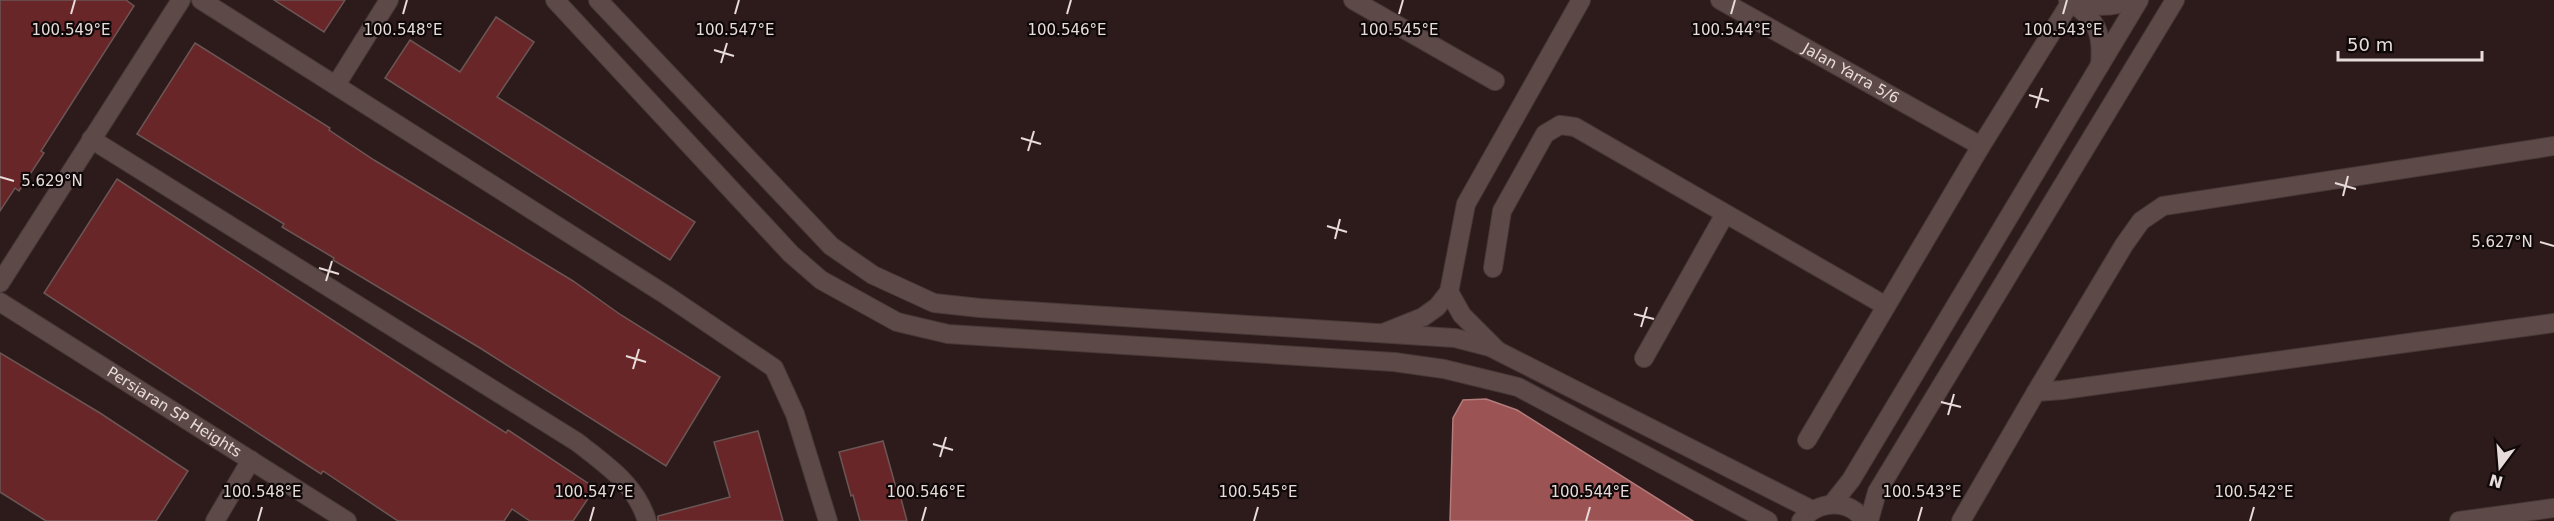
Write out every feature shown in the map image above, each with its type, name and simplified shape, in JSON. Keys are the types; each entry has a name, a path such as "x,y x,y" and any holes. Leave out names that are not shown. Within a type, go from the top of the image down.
{"street":[{"path":"0,283 181,0"},
{"path":"201,0 674,301 774,368 795,414 828,521"},
{"path":"336,85 389,0"},
{"path":"555,0 791,254 821,280 897,322 948,334 1394,362 1444,369 1518,387 1768,521"},
{"path":"598,0 831,246 873,275 934,303 1455,338 1498,351 1806,516 1832,504 1851,480 2139,0"},
{"path":"1353,0 1495,81"},
{"path":"1383,333 1423,317 1437,307 1449,292 1466,204 1581,0"},
{"name":"Jalan Yarra 5/6","path":"1720,0 1981,146"},
{"path":"1807,440 2070,0"},
{"path":"2070,0 2099,8 2114,7 2132,0"},
{"path":"2070,0 2092,20 2102,41 2100,65"},
{"path":"1869,521 1877,492 2175,0"},
{"path":"1493,268 1502,211 1545,134 1560,125 1575,128 1886,306"},
{"path":"91,139 577,442 625,479 643,505 647,521"},
{"path":"1961,521 2130,237 2141,221 2163,207 2554,146"},
{"path":"1644,358 1725,214"},
{"path":"1449,292 1462,315 1498,351"},
{"name":"Persiaran SP Heights","path":"0,302 347,521"},
{"path":"2036,392 2074,389 2554,323"},
{"path":"215,521 251,460"},
{"path":"1832,504 1853,510 1864,521"},
{"path":"2459,521 2554,508"}],"shaded area":[{"path":"1486,399 1517,410 1693,521 1450,521 1453,418 1463,400"}],"building":[{"path":"0,0 126,0 134,6 41,151 44,153 19,191 15,188 0,211"},
{"path":"274,0 345,0 324,32"},
{"path":"496,17 534,42 497,97 695,222 670,260 385,78 410,40 460,72"},
{"path":"195,43 330,128 329,130 374,160 573,281 621,315 720,377 666,466 480,348 333,260 334,258 282,227 284,224 137,134"},
{"path":"117,179 444,393 506,433 508,430 595,488 573,521 530,521 512,509 504,521 398,521 323,471 321,474 44,293"},
{"path":"0,353 100,413 188,471 156,521 46,521 0,492"},
{"path":"758,431 783,521 658,521 658,516 730,497 714,442"},
{"path":"883,441 907,521 860,521 853,495 851,496 839,452"}]}
